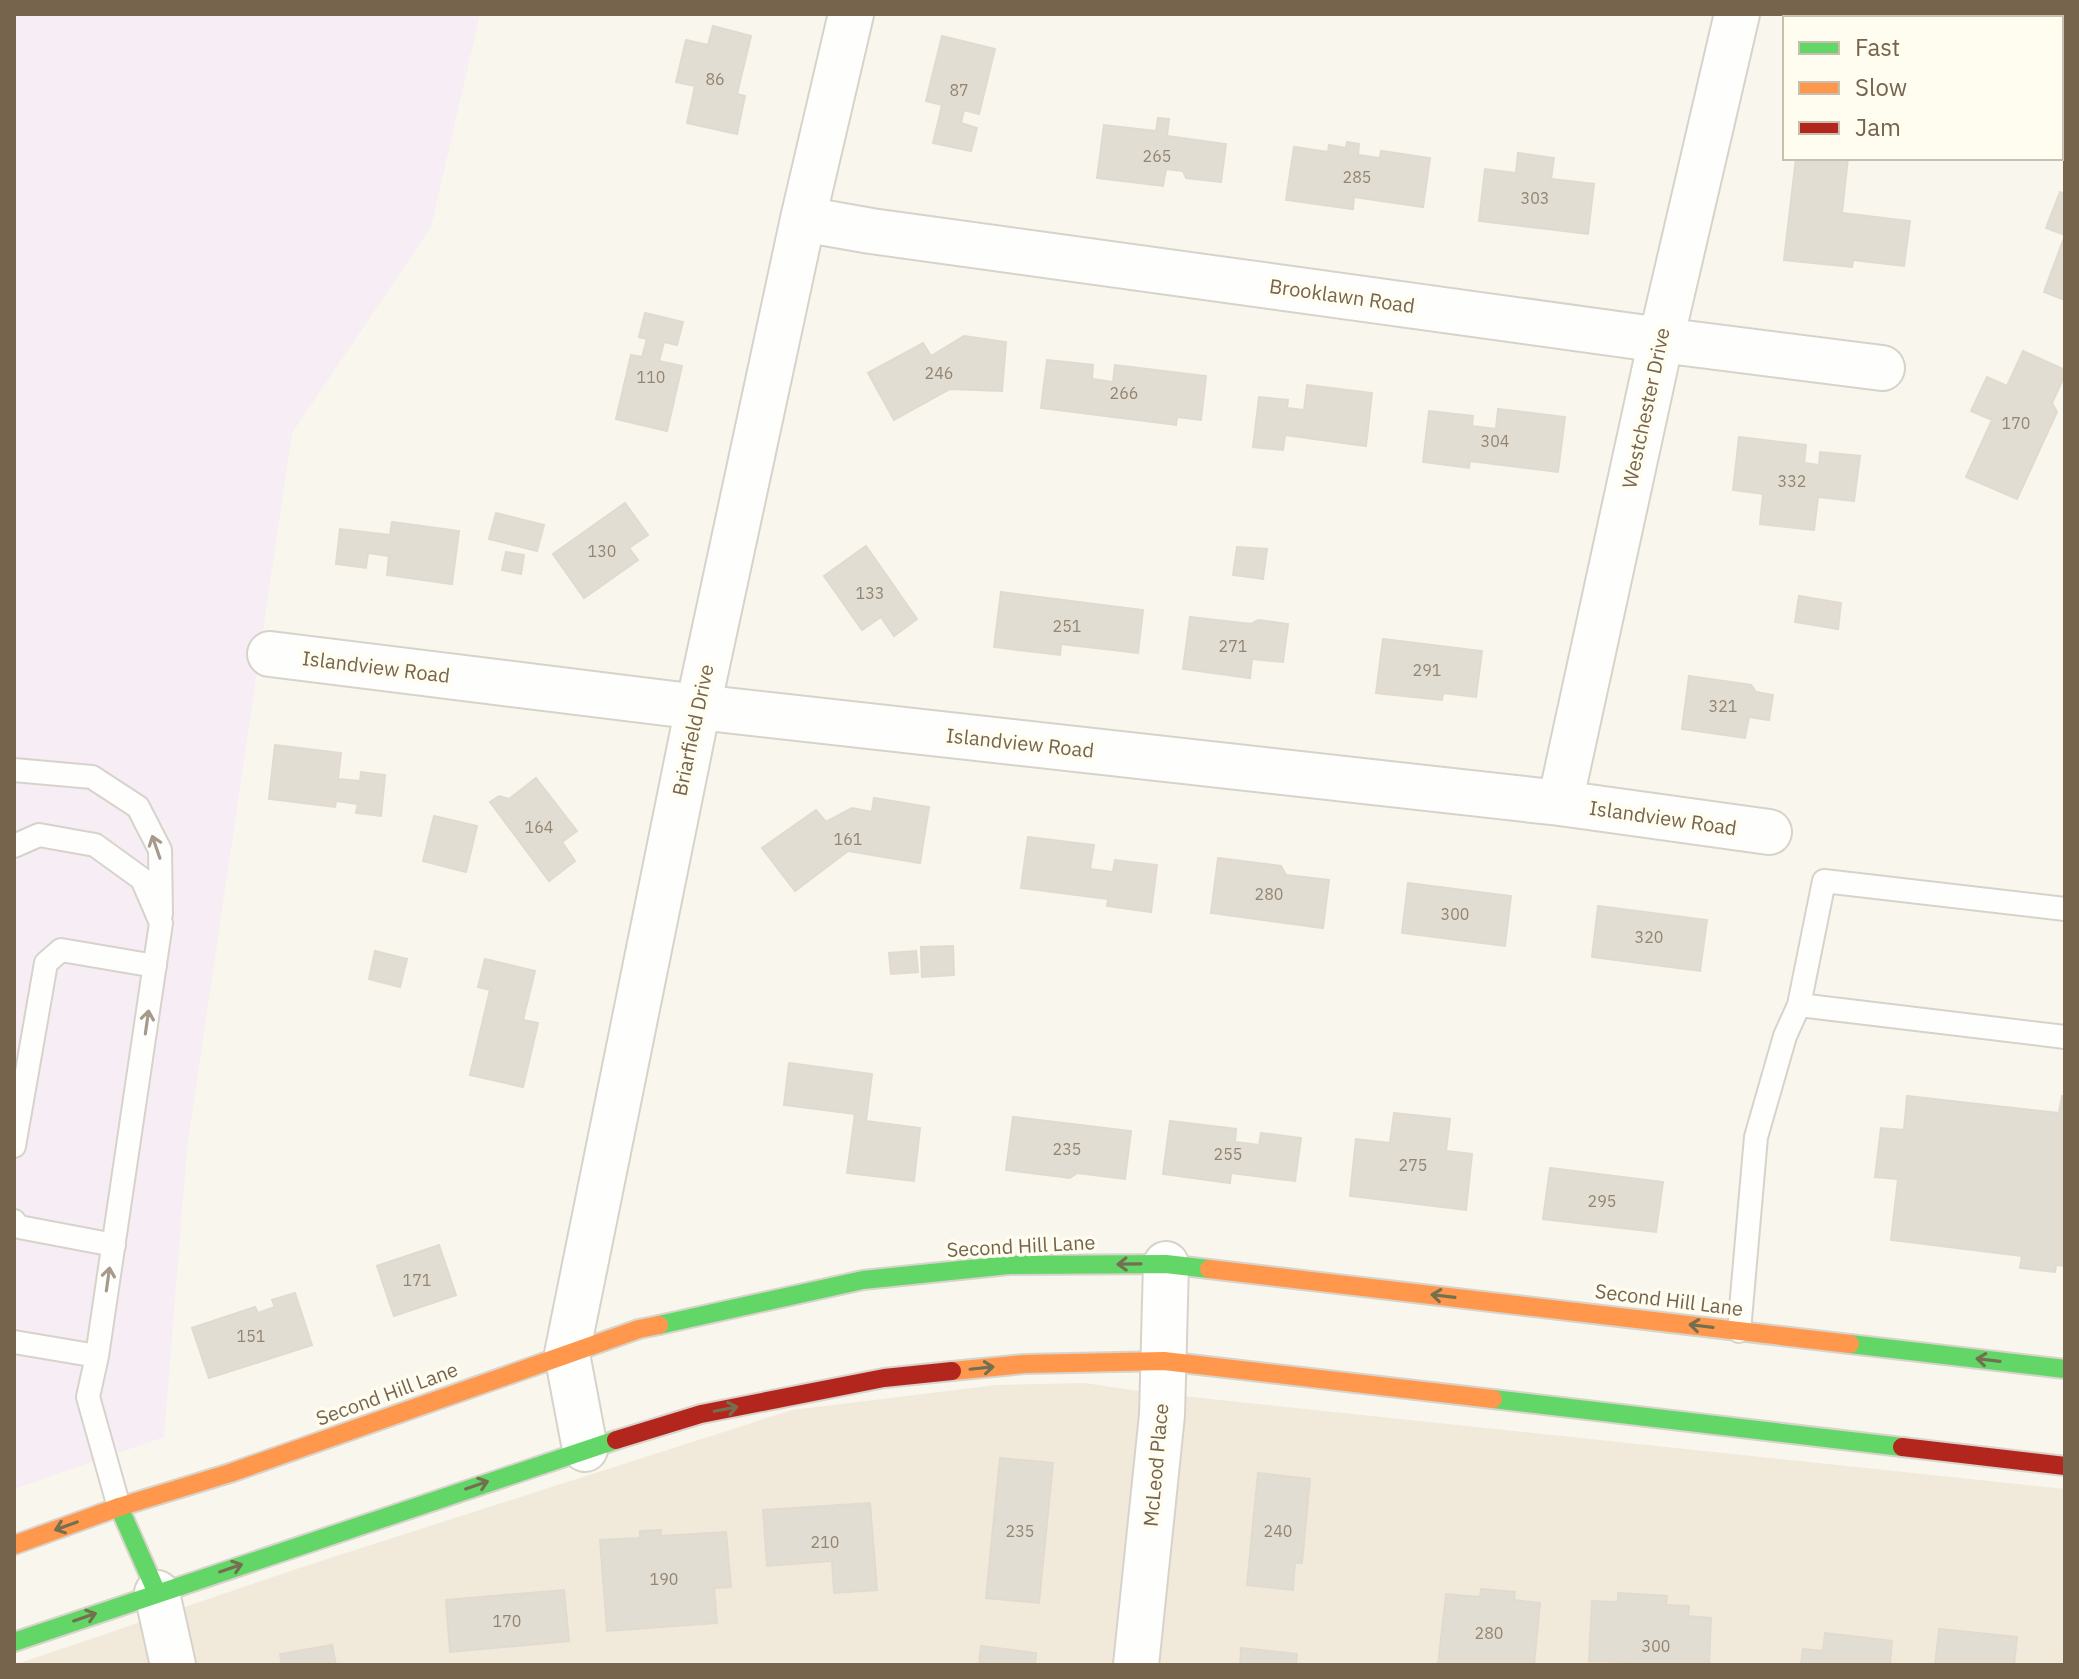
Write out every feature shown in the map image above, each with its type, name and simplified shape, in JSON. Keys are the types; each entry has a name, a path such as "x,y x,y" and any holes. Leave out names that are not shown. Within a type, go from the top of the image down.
{"street":[{"name":"Briarfield Drive","path":"585,1449 567,1354 698,707 803,219 851,14"},
{"name":"Westchester Drive","path":"1560,803 1661,340 1737,14"},
{"name":"Brooklawn Road","path":"803,219 871,231 1882,368"},
{"name":"Islandview Road","path":"270,654 698,707 1560,803 1769,832"},
{"name":"Second Hill Lane","path":"14,1545 119,1507 230,1473 639,1329 863,1280 1009,1265 1166,1264 2065,1369"},
{"name":"McLeod Place","path":"1136,1665 1162,1415 1166,1264"},
{"path":"14,1642 585,1449 701,1414 884,1378 1024,1364 1164,1361 2065,1466"},
{"path":"119,1507 157,1593 173,1665"}],"lane":[{"path":"14,770 92,777 138,807 160,850 161,923 97,1356 88,1397 119,1507"},
{"path":"14,846 39,835 95,845 142,879 161,923"},
{"path":"1739,1331 1756,1137 1785,1036 1799,1005 1824,881 2065,909"},
{"path":"14,1146 46,963 61,950 155,966"},
{"path":"1799,1005 2065,1037"},
{"path":"14,1221 19,1227 114,1245"},
{"path":"14,1342 97,1356"}],"shaded area":[{"path":"14,14 480,14 431,227 292,433 187,1148 164,1437 14,1489"},
{"path":"1085,1383 1145,1392 2065,1489 2065,1665 14,1665 302,1567 792,1410 996,1385"}],"building":[{"path":"1824,14 1969,14 1969,16"},
{"path":"713,26 751,36 737,94 745,96 737,134 687,123 695,86 676,82 686,40 708,45"},
{"path":"942,36 995,49 979,114 964,110 961,123 977,128 971,151 933,143 942,105 926,101"},
{"path":"1158,118 1169,119 1167,136 1226,144 1221,182 1186,178 1183,171 1166,169 1163,186 1097,178 1104,125 1156,131"},
{"path":"1347,142 1359,144 1358,155 1380,158 1381,151 1430,158 1423,207 1354,197 1353,209 1286,200 1294,147 1328,152 1329,145 1346,148"},
{"path":"1518,153 1554,158 1551,179 1594,184 1588,234 1479,221 1485,169 1516,173"},
{"path":"1796,160 1848,160 1842,213 1910,221 1904,266 1853,260 1852,267 1784,260"},
{"path":"2060,192 2065,194 2065,235 2046,228"},
{"path":"2065,235 2065,300 2044,292"},
{"path":"645,313 683,322 677,345 664,342 659,361 682,366 667,431 616,419 631,355 642,357 647,339 639,337"},
{"path":"964,336 1006,342 1002,391 950,389 894,420 868,373 923,343 931,356"},
{"path":"2023,351 2065,370 2065,375 2052,403 2057,412 2017,499 1966,477 1992,420 1971,411 1987,377 2007,386"},
{"path":"1047,360 1093,365 1092,379 1113,382 1115,365 1206,376 1201,420 1177,417 1176,425 1041,408"},
{"path":"1307,385 1372,393 1366,446 1285,435 1283,450 1253,447 1259,397 1288,400 1287,408 1304,410"},
{"path":"1498,409 1565,417 1558,472 1470,461 1469,468 1423,462 1429,411 1473,416 1472,426 1496,429"},
{"path":"1739,437 1806,445 1804,463 1819,465 1820,452 1860,456 1854,501 1818,497 1814,530 1760,524 1763,494 1733,490"},
{"path":"625,503 648,535 629,548 638,560 584,598 553,554"},
{"path":"496,513 544,525 537,551 489,539"},
{"path":"392,522 459,531 452,584 387,575 389,556 368,553 366,568 336,564 340,529 390,535"},
{"path":"866,546 917,619 894,636 881,617 862,630 824,576"},
{"path":"1237,547 1267,549 1263,579 1233,575"},
{"path":"506,552 524,555 521,574 502,570"},
{"path":"1001,592 1143,610 1138,653 1061,644 1060,655 994,647"},
{"path":"1799,596 1841,603 1838,629 1795,622"},
{"path":"1190,617 1251,624 1258,620 1288,624 1283,662 1252,659 1250,678 1183,669"},
{"path":"1383,639 1482,651 1476,697 1443,693 1442,700 1376,693"},
{"path":"1689,676 1751,685 1756,692 1773,695 1769,720 1749,717 1745,738 1682,729"},
{"path":"275,745 341,753 338,779 360,781 361,772 385,775 381,816 356,813 358,804 336,801 335,807 269,799"},
{"path":"536,778 577,831 562,842 575,861 549,881 490,802 499,796 509,799"},
{"path":"874,798 929,807 920,863 848,851 795,891 762,848 816,810 826,822 852,808 872,812"},
{"path":"434,816 477,826 466,872 423,861"},
{"path":"1028,837 1094,845 1090,869 1113,872 1115,860 1157,865 1151,912 1107,906 1108,899 1021,888"},
{"path":"1218,858 1281,866 1286,875 1329,880 1323,928 1211,913"},
{"path":"1408,883 1511,896 1505,946 1402,933"},
{"path":"1598,906 1707,920 1700,971 1592,957"},
{"path":"953,946 954,975 922,977 921,947"},
{"path":"375,951 407,959 400,987 369,979"},
{"path":"916,951 918,972 891,974 889,953"},
{"path":"485,959 535,971 523,1020 538,1023 523,1087 470,1075 490,990 478,987"},
{"path":"789,1063 872,1074 866,1121 920,1128 914,1181 847,1173 855,1114 784,1105"},
{"path":"1907,1096 2059,1113 2062,1096 2065,1096 2065,1266 2056,1265 2055,1272 2020,1268 2022,1256 1891,1240 1898,1179 1875,1177 1881,1128 1904,1130"},
{"path":"1394,1113 1450,1119 1446,1151 1472,1154 1466,1210 1350,1196 1356,1139 1390,1143"},
{"path":"1013,1117 1131,1131 1125,1179 1077,1173 1070,1178 1006,1170"},
{"path":"1170,1121 1236,1129 1235,1142 1259,1145 1261,1133 1301,1138 1295,1181 1231,1173 1230,1183 1163,1174"},
{"path":"1550,1168 1663,1182 1656,1232 1543,1219"},
{"path":"439,1245 456,1295 394,1316 377,1266"},
{"path":"295,1293 312,1345 209,1378 192,1328 255,1307 258,1313 275,1307 272,1300"},
{"path":"1000,1458 1053,1463 1039,1603 986,1598"},
{"path":"1258,1473 1310,1479 1302,1563 1295,1563 1293,1590 1247,1585"},
{"path":"870,1503 877,1590 834,1593 832,1561 767,1566 763,1510"},
{"path":"661,1530 661,1536 726,1532 731,1587 714,1588 717,1623 607,1631 600,1540 640,1538 640,1531"},
{"path":"1481,1589 1515,1592 1514,1600 1540,1603 1534,1665 1438,1665 1446,1594 1480,1597"},
{"path":"564,1590 569,1641 450,1652 446,1600"},
{"path":"1618,1593 1667,1596 1666,1605 1689,1606 1688,1616 1711,1618 1709,1665 1626,1665 1626,1662 1589,1661 1592,1601 1618,1602"},
{"path":"1939,1629 2017,1637 2014,1665 1935,1665"},
{"path":"1825,1633 1892,1641 1890,1664 1897,1665 1801,1665 1803,1649 1823,1651"},
{"path":"332,1645 336,1665 282,1665 280,1654"},
{"path":"981,1646 1036,1653 1035,1665 979,1665"},
{"path":"1241,1648 1297,1654 1296,1665 1240,1665"}],"traffic: fast":[{"path":"659,1325 863,1280 1009,1265 1166,1264 1209,1269"},
{"path":"1850,1344 2065,1369"},
{"path":"1493,1399 1902,1447"},
{"path":"14,1642 616,1440"},
{"path":"119,1507 157,1593"}],"traffic: slow":[{"path":"1209,1269 1850,1344"},
{"path":"14,1545 119,1507 230,1473 639,1329 659,1325"},
{"path":"952,1371 1024,1364 1164,1361 1493,1399"}],"traffic: jam":[{"path":"616,1440 701,1414 884,1378 952,1371"},
{"path":"1902,1447 2065,1466"}]}
